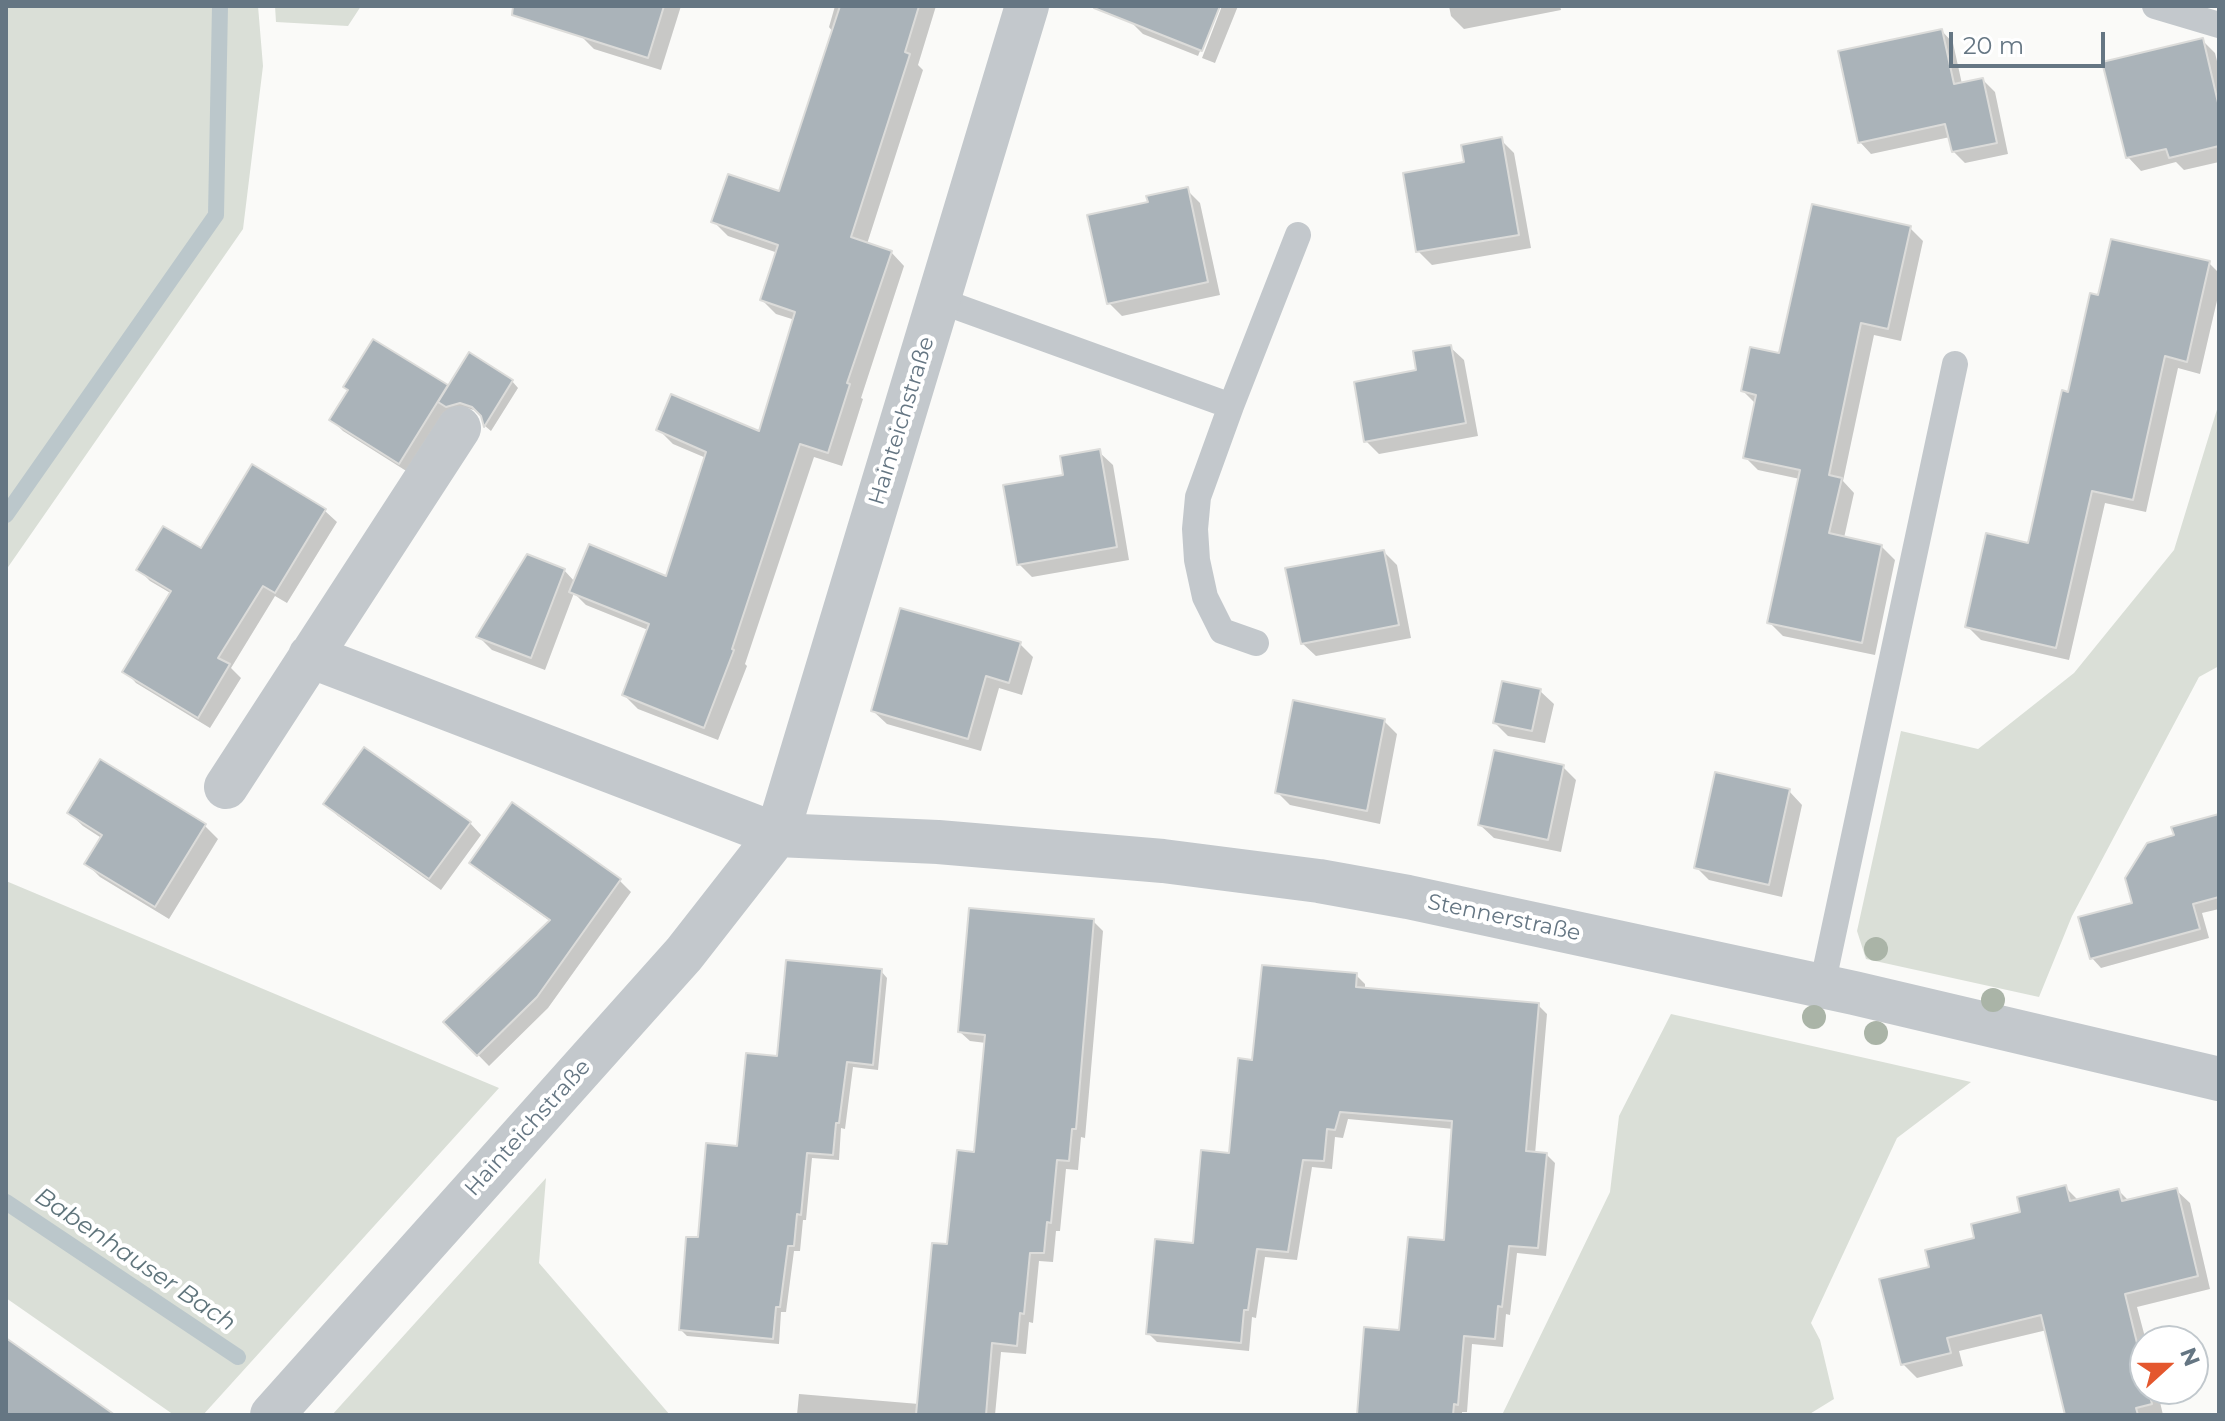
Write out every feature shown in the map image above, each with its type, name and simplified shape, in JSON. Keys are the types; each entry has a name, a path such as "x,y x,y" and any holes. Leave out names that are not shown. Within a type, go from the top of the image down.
{"street":[{"name":"Hainteichstraße","path":"272,1415 684,954 777,835 1027,6"},
{"path":"226,787 459,428"},
{"path":"310,656 777,835"},
{"name":"Stennerstraße","path":"777,835 938,842 1163,861 1319,881 1408,897 1822,986 2219,1079"}],"lane":[{"path":"2155,6 2219,25"},
{"path":"1256,643 1222,631 1205,597 1197,560 1195,529 1198,497 1298,235"},
{"path":"938,300 1231,406"},
{"path":"1822,986 1955,364"}],"shaded area":[{"path":"6,6 258,6 263,66 243,229 6,570"},
{"path":"275,6 361,6 348,26 276,22"},
{"path":"2219,403 2219,666 2199,677 2072,916 2039,997 1866,959 1857,931 1901,731 1978,749 2074,673 2174,550"},
{"path":"6,881 499,1088 203,1415 174,1415 6,1298"},
{"path":"1671,1014 1971,1082 1897,1138 1811,1323 1820,1340 1834,1399 1808,1415 1502,1415 1610,1192 1619,1116"},
{"path":"546,1178 539,1263 670,1415 332,1415"}],"building":[{"path":"513,6 664,6 648,58 512,15"},
{"path":"840,6 919,6 905,52 910,54 851,237 892,251 847,383 850,384 828,453 800,444 734,650 704,728 622,695 649,624 569,592 589,544 666,576 706,452 656,430 671,394 759,431 795,312 760,300 778,245 711,222 728,174 779,191"},
{"path":"1095,6 1220,6 1202,51"},
{"path":"1942,29 1954,84 1983,78 1997,143 1952,152 1945,124 1858,143 1838,51"},
{"path":"2203,38 2219,107 2219,146 2169,158 2166,149 2126,158 2102,62"},
{"path":"1502,137 1519,235 1416,252 1403,173 1464,162 1461,145"},
{"path":"1188,187 1208,282 1107,304 1087,215 1148,202 1146,196"},
{"path":"1812,204 1911,226 1888,329 1861,323 1829,475 1842,478 1829,533 1882,545 1862,643 1767,623 1800,470 1743,458 1756,395 1741,391 1750,347 1779,353"},
{"path":"2111,239 2210,261 2187,362 2165,356 2133,500 2092,491 2056,648 1965,627 1986,533 2028,543 2062,390 2068,392 2090,293 2098,295"},
{"path":"373,339 448,385 399,464 329,420 348,390 343,387"},
{"path":"1451,345 1466,423 1364,442 1354,382 1416,370 1413,351"},
{"path":"469,352 513,380 484,427 481,416 472,407 460,403 446,407 438,402"},
{"path":"1100,449 1117,547 1017,565 1003,485 1063,475 1060,456"},
{"path":"252,464 326,509 275,593 263,586 218,658 230,664 198,718 122,672 171,591 136,570 163,526 201,548"},
{"path":"1384,550 1399,625 1301,644 1285,568"},
{"path":"527,554 565,569 531,658 476,637"},
{"path":"900,608 1021,642 1009,683 986,676 968,739 871,711"},
{"path":"1502,681 1541,689 1532,731 1493,723"},
{"path":"1293,700 1385,719 1367,811 1275,793"},
{"path":"364,747 471,822 429,879 323,804"},
{"path":"1494,750 1564,765 1548,840 1478,825"},
{"path":"100,759 206,824 155,907 84,864 102,835 67,813"},
{"path":"1715,772 1790,789 1769,885 1694,868"},
{"path":"512,802 621,879 537,997 477,1056 443,1022 550,920 469,863"},
{"path":"2219,814 2219,897 2193,904 2200,929 2090,959 2078,917 2132,903 2125,878 2147,843 2174,835 2171,827"},
{"path":"969,908 1094,919 1076,1129 1072,1129 1069,1161 1057,1160 1051,1223 1047,1222 1044,1253 1030,1253 1024,1314 1020,1313 1017,1346 992,1343 986,1415 916,1415 932,1243 947,1244 957,1150 974,1152 985,1035 958,1032"},
{"path":"786,960 882,969 873,1065 847,1062 833,1155 807,1153 801,1215 797,1214 794,1246 788,1246 773,1339 679,1330 686,1237 698,1237 706,1143 737,1146 746,1053 777,1056"},
{"path":"1262,965 1357,973 1356,987 1539,1003 1526,1151 1547,1153 1538,1248 1509,1246 1495,1339 1464,1336 1458,1405 1454,1404 1453,1415 1357,1415 1364,1327 1399,1330 1408,1237 1444,1240 1452,1121 1340,1112 1335,1130 1327,1129 1324,1161 1303,1160 1288,1252 1257,1249 1248,1310 1244,1310 1241,1343 1146,1334 1155,1239 1193,1243 1201,1150 1229,1153 1238,1058 1252,1060"},
{"path":"2066,1185 2070,1201 2119,1189 2122,1201 2177,1188 2198,1276 2125,1294 2133,1325 2129,1325 2129,1405 2148,1405 2136,1408 2138,1415 2065,1415 2041,1315 1947,1338 1951,1353 1901,1365 1879,1279 1929,1267 1925,1250 1974,1238 1971,1224 2020,1212 2017,1197"},
{"path":"6,1338 115,1415 6,1415"}],"waterway":[{"path":"6,515 216,215 220,6"},
{"name":"Babenhauser Bach","path":"6,1202 238,1357"}]}
